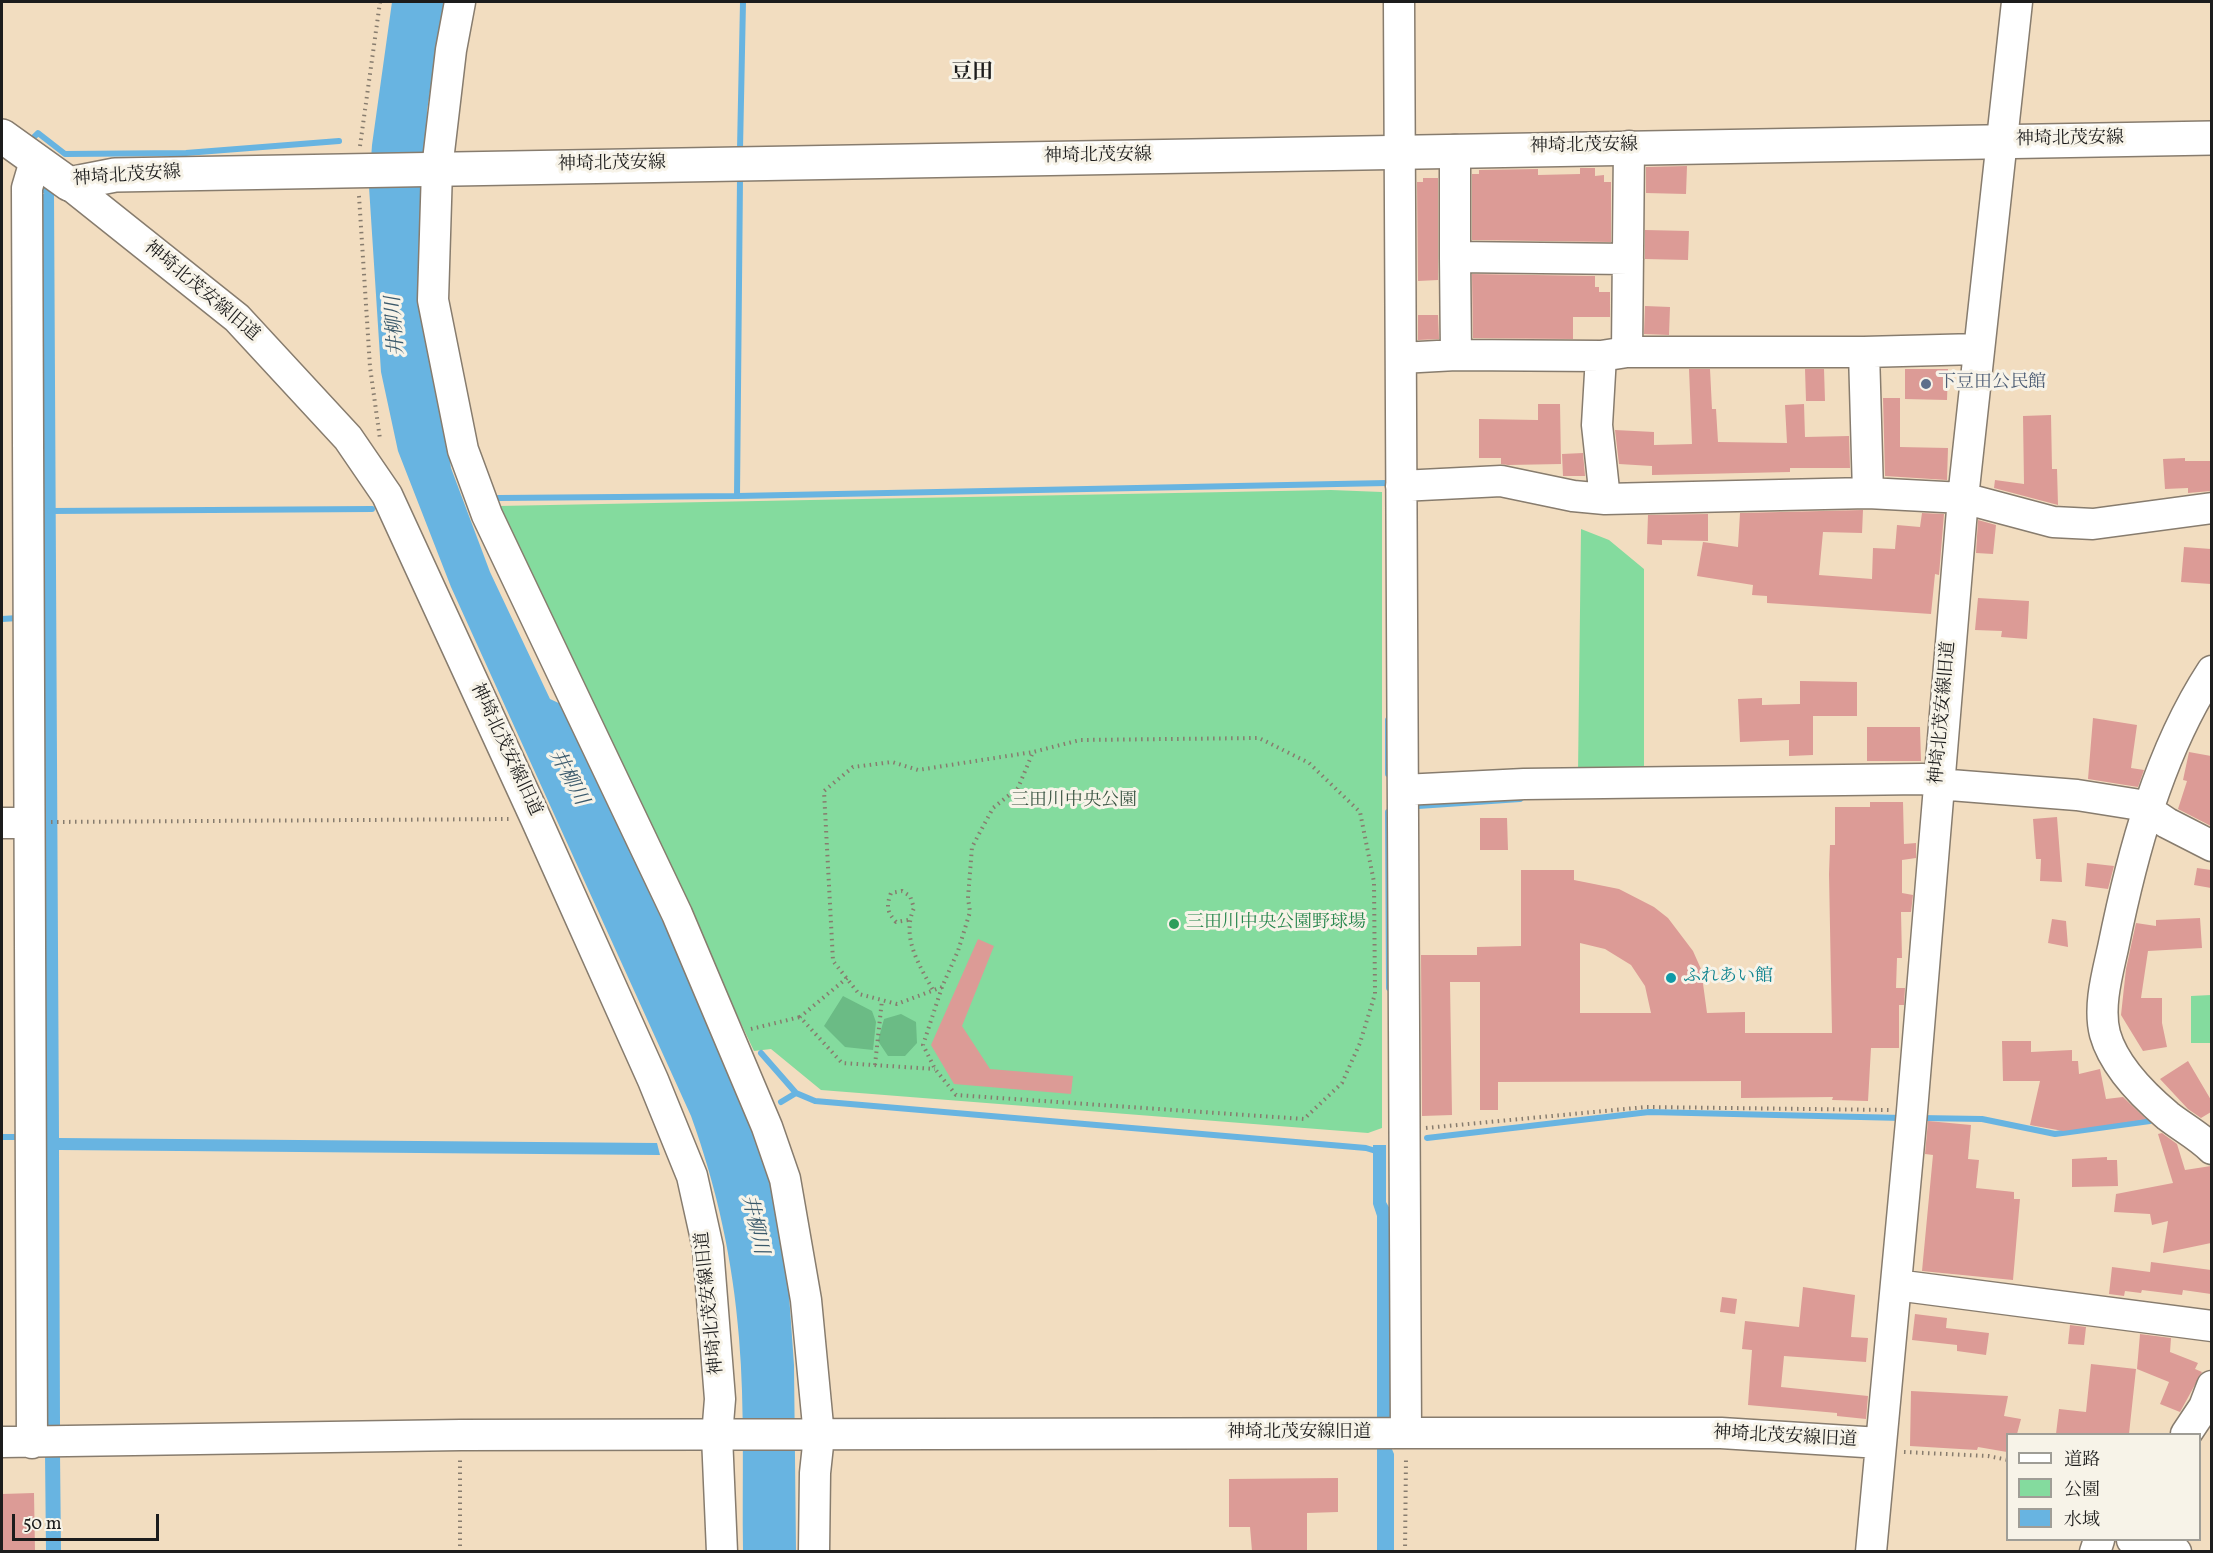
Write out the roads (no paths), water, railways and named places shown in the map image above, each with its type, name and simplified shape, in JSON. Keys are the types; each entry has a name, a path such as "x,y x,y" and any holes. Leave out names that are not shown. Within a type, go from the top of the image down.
{"main road":[{"name":"神埼北茂安線","path":"2,136 31,174 69,184 115,175 437,168 1629,146 2211,138"}],"street":[{"path":"460,2 451,50 437,168 433,300 444,367 463,450 487,515 677,914 767,1126 785,1179 806,1300 811,1436 815,1473 814,1551"},
{"path":"1391,1433 1405,1130 1399,2"},
{"name":"神埼北茂安線旧道","path":"1871,1551 1912,1111 1963,498 2017,2"},
{"path":"1605,499 1597,425 1614,354 1628,259 1629,146"},
{"path":"1455,150 1456,355"},
{"path":"31,174 15,823 32,1443"},
{"name":"神埼北茂安線旧道","path":"69,184 237,318 348,438 387,495 653,1080 692,1176 708,1248 725,1436 722,1551"},
{"path":"1455,257 1628,259"},
{"path":"1401,358 1456,355 1978,349"},
{"path":"1864,352 1868,493"},
{"path":"1401,486 1501,481 1573,496 1605,499 1868,493 1963,498 2053,522 2093,524 2211,508"},
{"path":"2211,671 2172,747 2157,816 2120,914 2103,1000 2105,1034 2124,1070 2149,1099 2211,1149"},
{"path":"1403,790 1524,784 1923,779 2077,795 2140,805 2211,846"},
{"path":"1896,1285 2211,1326"},
{"path":"2187,1433 2204,1407 2211,1386"},
{"name":"神埼北茂安線旧道","path":"725,1436 1721,1433 1880,1443"},
{"path":"2,1442 460,1436 725,1436"},
{"path":"2139,1541 2176,1551"}],"water":[{"name":"井柳川","path":"392,2 444,2 427,111 424,289 451,468 490,572 550,699 563,705 690,981 767,1159 787,1266 794,1365 796,1551 743,1551 741,1364 733,1281 709,1170 691,1116 451,587 398,451 381,372 369,187 372,145"},
{"path":"39,194 54,194 59,1138 657,1143 660,1155 59,1150 60,1425 45,1425"},
{"path":"1373,1145 1386,1145 1386,1202 1394,1216 1394,1412 1389,1442 1394,1454 1394,1551 1377,1551 1377,1216 1373,1204"},
{"path":"45,1453 60,1453 61,1551 46,1551"}],"waterway":[{"path":"740,149 743,2"},
{"path":"33,138 38,133 65,154 186,153 339,141"},
{"path":"737,496 740,178"},
{"path":"36,183 49,194 49,200"},
{"path":"498,498 737,496 1387,483"},
{"path":"50,511 372,509"},
{"path":"2,619 18,618"},
{"path":"1388,720 1388,774"},
{"path":"1418,806 1520,799"},
{"path":"1388,812 1389,988"},
{"path":"761,1053 796,1093"},
{"path":"781,1102 796,1093 815,1101 1366,1148 1379,1152"},
{"path":"1427,1138 1649,1112 1903,1118"},
{"path":"1920,1118 1982,1119 2055,1134 2150,1121"},
{"path":"2,1137 22,1137"}],"place":[{"name":"下豆田公民館","path":"1926,384"},
{"name":"三田川中央公園野球場","path":"1174,924"},
{"name":"ふれあい館","path":"1671,978"}],"district":[{"name":"豆田","path":"972,74"}],"park label":[{"name":"三田川中央公園","path":"1074,802"}]}
